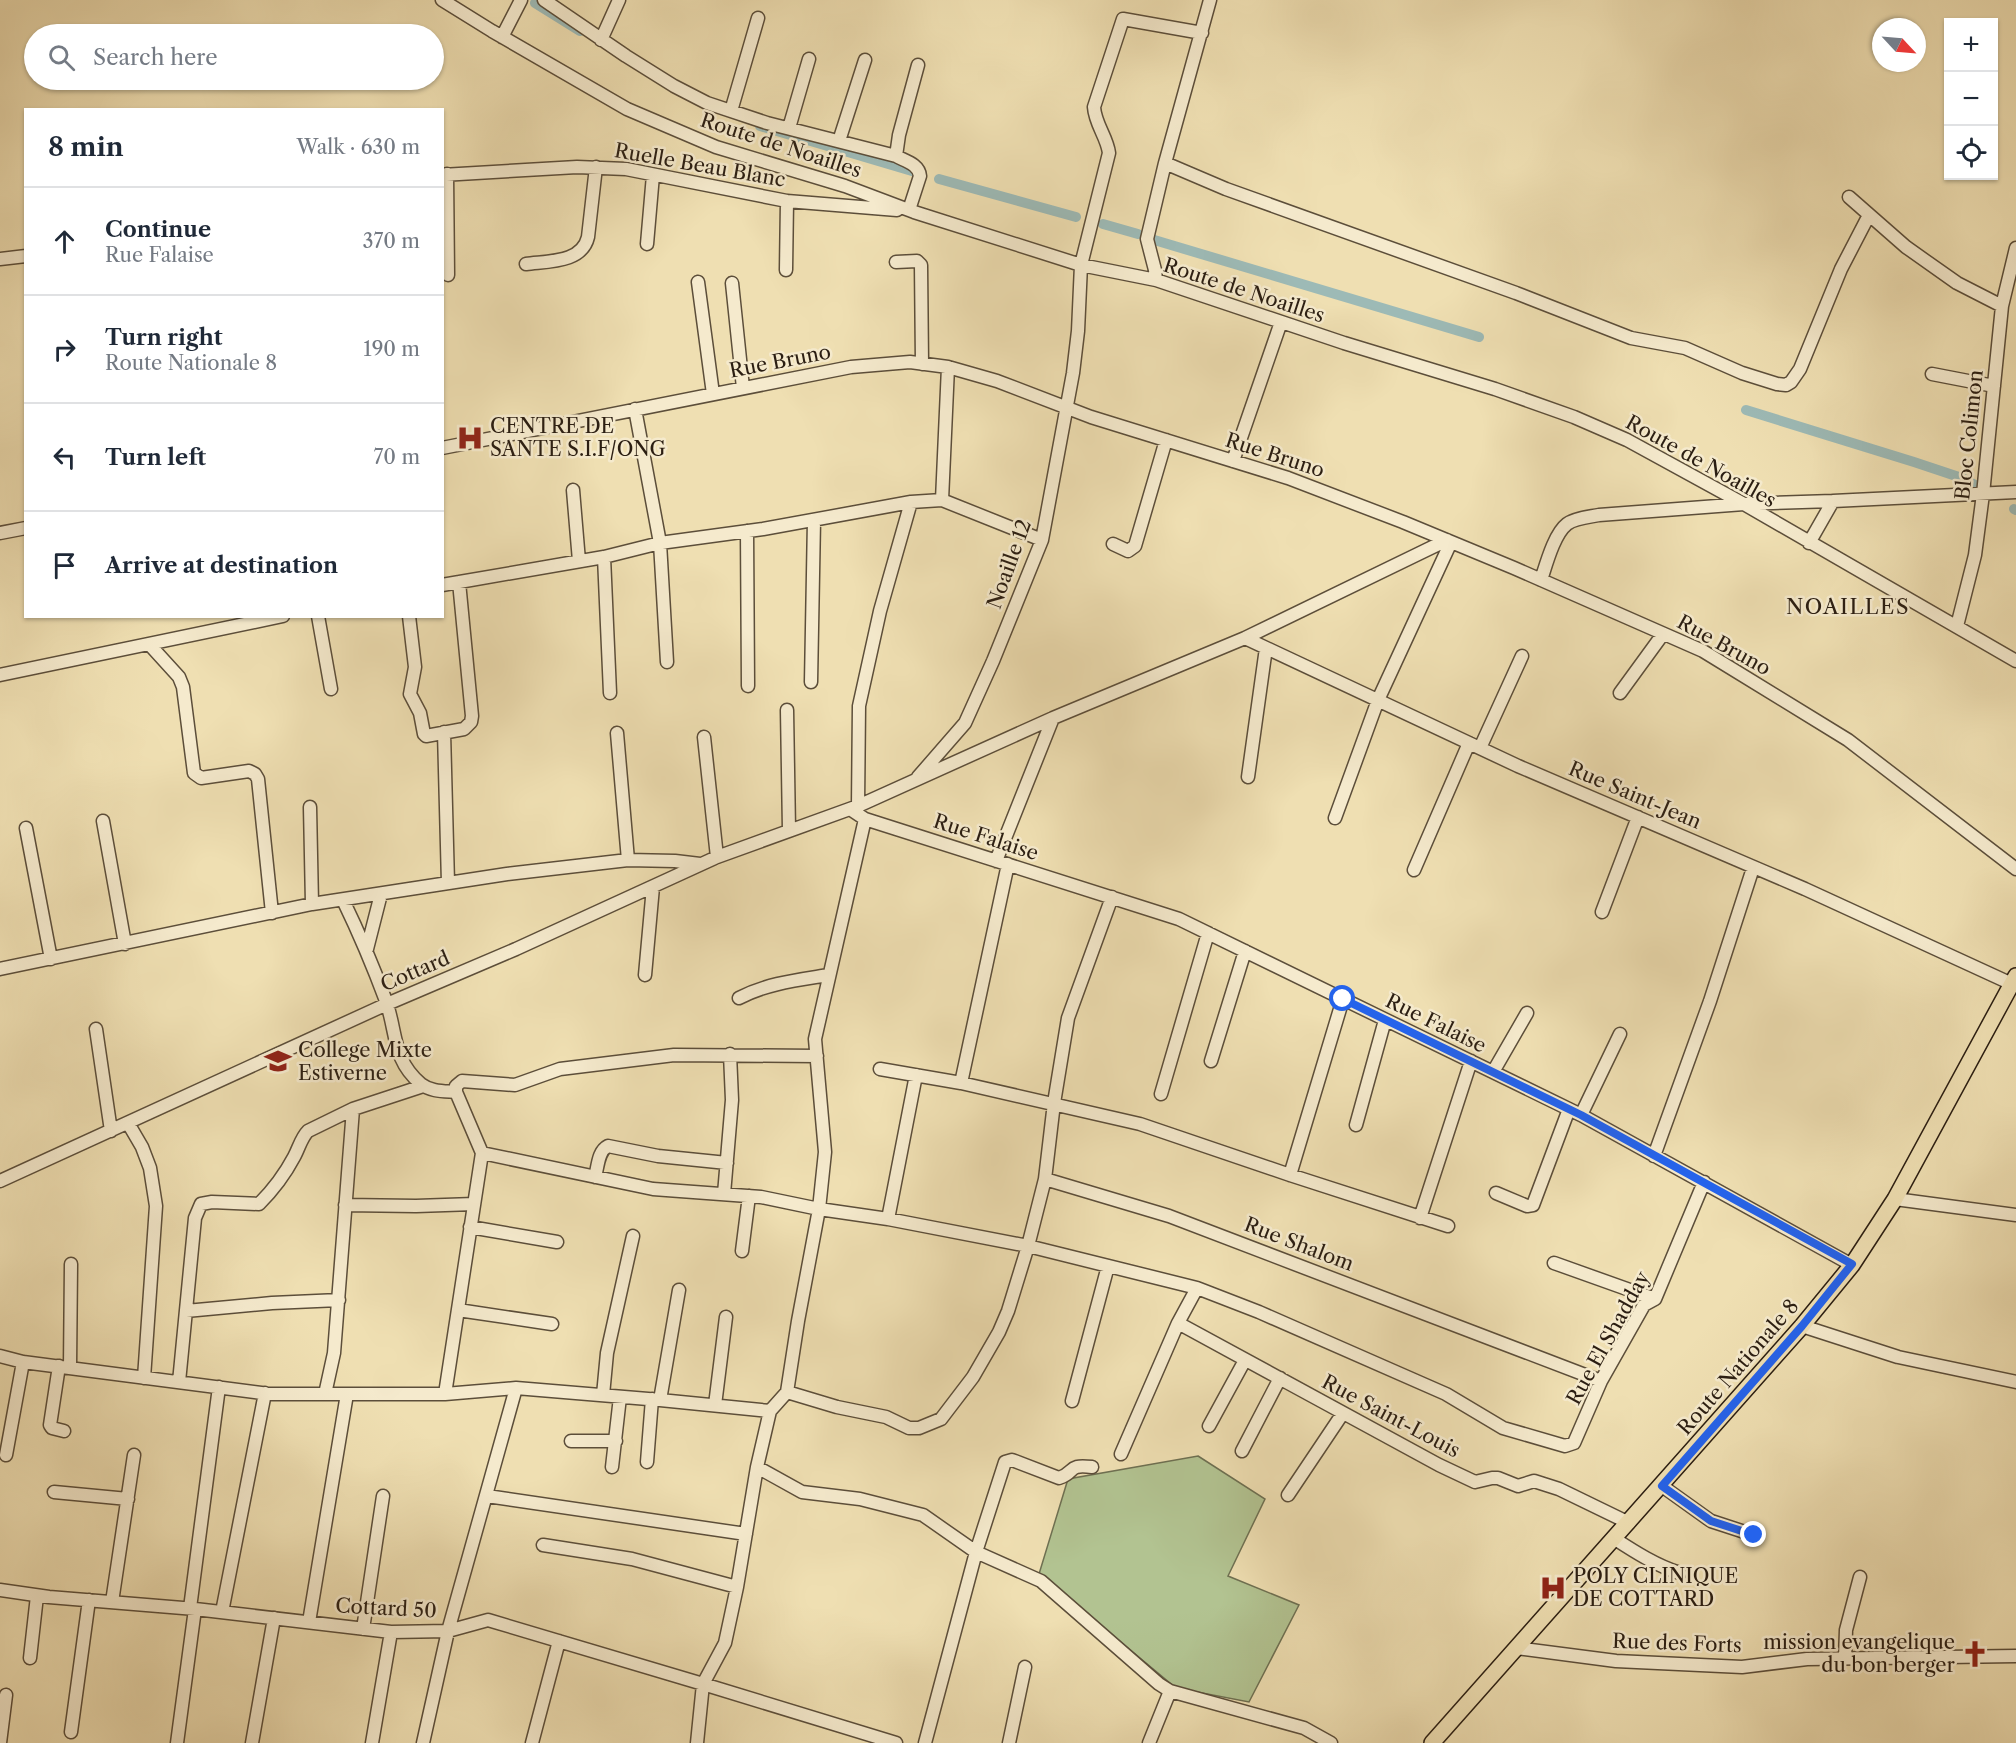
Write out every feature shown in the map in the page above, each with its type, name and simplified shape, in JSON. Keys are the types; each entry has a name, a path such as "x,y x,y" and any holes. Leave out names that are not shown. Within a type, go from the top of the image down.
{"main road":[{"name":"Route Nationale 8","path":"1436,1742 1516,1648 1802,1326 1852,1264 1895,1199 2014,980"}],"street":[{"name":"Route de Noailles","path":"442,0 627,109 716,147 845,186 911,211 1081,265 1156,280 1495,389 1574,417 1627,440 1744,504 2016,661"},
{"path":"502,37 521,0"},
{"path":"544,0 601,40 674,86 707,103 789,128 896,156 917,166 920,176 911,211"},
{"path":"601,40 619,0"},
{"path":"1156,280 1147,239 1164,163 1210,0"},
{"path":"731,111 758,18"},
{"name":"Noaille 12","path":"916,780 965,723 1042,540 1078,331 1081,265 1109,153 1094,115 1094,107 1124,19 1202,33"},
{"path":"789,128 809,59"},
{"path":"839,141 864,60"},
{"path":"896,156 899,135 918,65"},
{"path":"1164,163 1226,189 1516,293 1631,338 1685,348 1742,373 1786,385 1800,369 1841,269 1869,215"},
{"name":"Ruelle Beau Blanc","path":"445,174 577,167 626,169 787,201 911,211"},
{"path":"526,264 575,256 584,248 588,237 596,167"},
{"path":"445,174 448,275"},
{"path":"647,244 653,175"},
{"path":"1849,197 1906,247 1957,283 2002,306"},
{"path":"786,270 787,201"},
{"name":"Bloc Colimon","path":"1957,626 1975,555 2002,306 2016,248"},
{"path":"0,259 24,256"},
{"path":"896,262 917,261 921,263 922,364"},
{"path":"698,282 713,394"},
{"path":"732,283 743,388"},
{"path":"1233,461 1281,322"},
{"name":"Rue Bruno","path":"444,448 851,367 910,362 948,368 996,381 1066,408 1288,478 1449,541 1703,651 1848,740 2016,868"},
{"path":"942,500 948,368"},
{"path":"1932,374 1994,386"},
{"path":"635,409 660,543 667,662"},
{"path":"1113,544 1128,551 1135,546 1166,440"},
{"path":"573,490 579,561"},
{"path":"1541,580 1557,537 1567,524 1599,515 1744,504 2016,492"},
{"path":"444,585 604,557 660,543 747,531 911,502 942,500 1042,540"},
{"path":"1809,543 1833,501"},
{"path":"854,808 859,706 880,611 911,502"},
{"path":"811,682 814,520"},
{"path":"0,533 24,528"},
{"path":"747,531 748,686"},
{"path":"1335,818 1378,700 1449,541"},
{"name":"Cottard","path":"0,1181 700,864 854,808 1053,718 1245,638 1449,541"},
{"path":"604,557 610,693"},
{"path":"409,618 415,667 410,690 411,698 420,712 424,735 464,729 471,722 459,582"},
{"path":"0,675 273,618"},
{"path":"318,618 331,689"},
{"path":"1620,693 1663,634"},
{"name":"Rue Saint-Jean","path":"1245,638 1474,745 1638,818 2014,980"},
{"path":"149,644 179,677 183,687 194,773 201,778 249,771 258,779 272,913"},
{"path":"1248,777 1266,648"},
{"path":"1414,870 1474,745 1522,656"},
{"path":"787,710 789,830"},
{"path":"961,1083 1002,862 1053,718"},
{"path":"444,732 448,883"},
{"path":"617,733 628,860"},
{"path":"704,737 717,857"},
{"path":"310,807 312,904"},
{"name":"Rue Falaise","path":"854,808 865,819 1179,919 1581,1115 1852,1264"},
{"path":"1602,912 1638,818"},
{"path":"697,1743 703,1684 725,1643 757,1467 770,1411 788,1392 798,1321 819,1209 825,1152 815,1039 865,819"},
{"path":"103,821 126,944"},
{"path":"26,828 51,959"},
{"path":"0,969 312,904 507,874 628,860 700,864"},
{"path":"1654,1156 1710,1001 1753,868"},
{"path":"645,975 653,887"},
{"path":"367,950 381,894"},
{"path":"788,1392 837,1407 886,1418 909,1428 920,1428 941,1419 973,1377 999,1332 1008,1311 1028,1246 1045,1179 1068,1018 1112,897"},
{"path":"343,900 367,950 387,1004 398,1054 423,1086 434,1090 456,1092"},
{"path":"1161,1094 1208,933"},
{"path":"1211,1061 1245,951"},
{"path":"739,998 772,984 829,975"},
{"path":"1290,1175 1343,999"},
{"path":"1493,1072 1527,1013"},
{"path":"1356,1125 1385,1020"},
{"path":"96,1029 111,1131"},
{"path":"1581,1115 1620,1034"},
{"path":"724,1194 732,1100 730,1054"},
{"path":"445,1394 482,1153 456,1092 456,1086 462,1081 515,1085 560,1069 674,1055 817,1056"},
{"path":"1420,1218 1471,1061"},
{"path":"880,1069 961,1083 1140,1124 1448,1226"},
{"path":"888,1219 915,1075"},
{"path":"179,1382 195,1218 201,1204 212,1202 259,1204 273,1191 308,1131 353,1109 423,1086"},
{"path":"324,1394 334,1353 353,1109"},
{"path":"1496,1193 1527,1206 1533,1206 1569,1109"},
{"path":"128,1123 142,1147 150,1168 156,1206 144,1378"},
{"path":"595,1177 601,1152 604,1147 608,1146 658,1156 727,1163"},
{"path":"482,1153 653,1189 761,1197 819,1209 888,1219 1028,1246 1197,1288 1178,1323 1121,1454"},
{"name":"Rue Shalom","path":"1045,1179 1169,1216 1601,1381"},
{"name":"Rue El Shadday","path":"1197,1288 1259,1311 1446,1394 1503,1428 1565,1446 1572,1444 1601,1381 1644,1305 1655,1299 1704,1182"},
{"path":"742,1251 749,1196"},
{"path":"1895,1199 2016,1215"},
{"path":"345,1205 474,1204"},
{"path":"470,1227 557,1242"},
{"path":"603,1395 607,1353 633,1236"},
{"path":"1554,1263 1655,1299"},
{"path":"64,1431 50,1427 64,1367 71,1264"},
{"path":"1072,1401 1108,1266"},
{"path":"647,1462 656,1400 679,1290"},
{"path":"186,1311 272,1303 339,1300"},
{"path":"458,1310 552,1324"},
{"path":"715,1405 726,1317"},
{"name":"Rue Saint-Louis","path":"1178,1323 1438,1465 1475,1482 1492,1478 1518,1486 1534,1481 1559,1489 1629,1523"},
{"path":"1802,1326 1898,1357 2016,1382"},
{"path":"0,1356 23,1362 265,1393 445,1394 516,1388 770,1411"},
{"path":"1209,1426 1245,1360"},
{"path":"6,1455 23,1362"},
{"path":"1242,1451 1280,1378"},
{"path":"177,1743 219,1387"},
{"path":"423,1743 448,1632 516,1388"},
{"path":"222,1612 265,1393"},
{"path":"309,1622 347,1394"},
{"path":"612,1467 620,1397"},
{"path":"1288,1495 1343,1413"},
{"path":"571,1442 616,1441"},
{"path":"112,1602 134,1455"},
{"path":"925,1743 976,1552 1005,1462 1012,1460 1059,1478 1078,1465 1092,1467"},
{"path":"757,1467 802,1492 860,1499 923,1515 976,1552 1041,1581 1159,1684 1170,1691 1304,1728 1331,1743"},
{"path":"1662,1486 1711,1521 1754,1535"},
{"path":"54,1492 128,1499"},
{"path":"363,1629 383,1496"},
{"path":"487,1496 746,1534"},
{"path":"1615,1539 1635,1552 1680,1573"},
{"path":"543,1545 632,1559 737,1587"},
{"path":"1845,1658 1846,1630 1860,1577"},
{"name":"Cottard 50","path":"0,1590 37,1596 192,1608 391,1632 448,1632 488,1620 896,1743"},
{"path":"30,1658 37,1596"},
{"path":"71,1732 89,1600"},
{"path":"252,1743 274,1618"},
{"path":"372,1743 391,1632"},
{"path":"532,1743 559,1641"},
{"name":"Rue des Forts","path":"1516,1648 1616,1661 1742,1667 1807,1659 2016,1656"},
{"path":"1009,1743 1025,1667"},
{"path":"1149,1743 1170,1691"},
{"path":"0,1743 6,1695"}],"green space":[{"path":"1198,1456 1265,1499 1228,1576 1299,1605 1249,1702 1176,1688 1039,1574 1068,1479"}],"waterway":[{"path":"535,3 580,31"},
{"path":"760,126 912,171"},
{"path":"939,179 1076,217"},
{"path":"1103,224 1138,234"},
{"path":"1151,239 1479,337"},
{"path":"1746,410 1962,478 1986,491"}],"place":[{"name":"CENTRE DE SANTE S.I.F/ONG","path":"470,438"},
{"name":"College Mixte Estiverne","path":"278,1061"},
{"name":"POLY CLINIQUE DE COTTARD","path":"1553,1588"},
{"name":"mission evangelique du bon berger","path":"1975,1654"}],"district":[{"name":"NOAILLES","path":"1848,606"}],"route":[{"path":"1343,999 1581,1115 1852,1264 1802,1326 1662,1486 1711,1521 1754,1535"}]}
